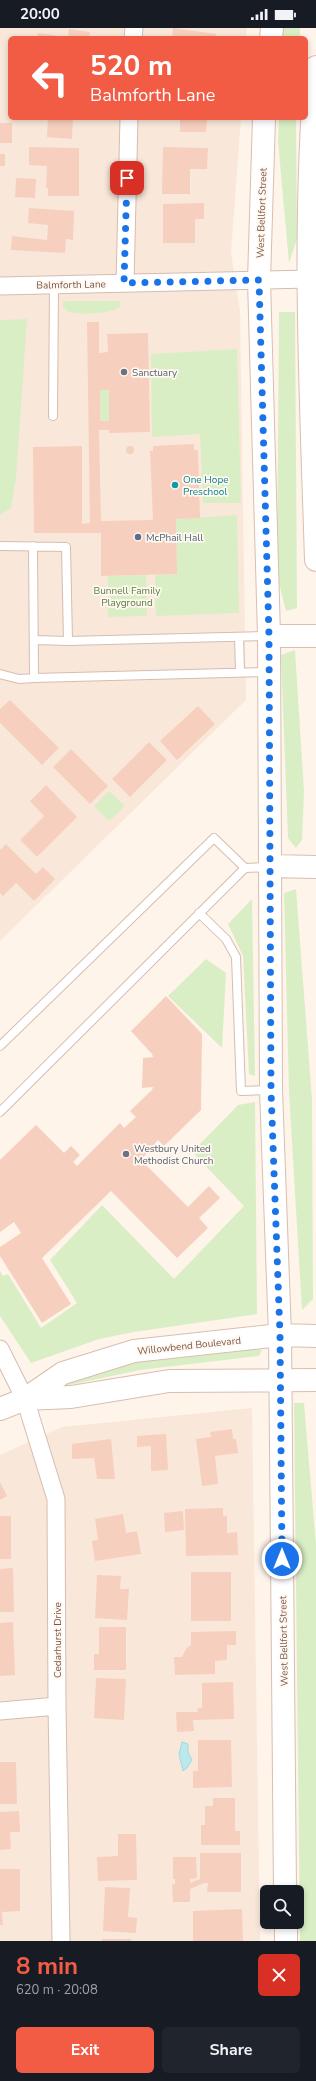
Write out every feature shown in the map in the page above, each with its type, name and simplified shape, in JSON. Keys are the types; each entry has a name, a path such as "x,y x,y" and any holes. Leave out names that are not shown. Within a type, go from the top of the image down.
{"main road":[{"path":"316,66 310,279 316,560"},
{"name":"West Bellfort Street","path":"264,120 259,280 269,636 271,1090 280,1335 285,1885"},
{"path":"269,636 316,636"},
{"path":"270,866 316,866"},
{"name":"Willowbend Boulevard","path":"0,1408 25,1399 63,1373 134,1351 280,1335 316,1336"},
{"name":"Willowbend Boulevard","path":"25,1399 70,1397 169,1381 316,1380"},
{"path":"286,1929 286,1941"}],"street":[{"path":"124,283 128,120"},
{"name":"Balmforth Lane","path":"0,286 310,279"},
{"name":"Cedarhurst Drive","path":"0,1349 25,1399 56,1499 57,1706 61,1941"},
{"path":"0,1712 57,1706"}],"lane":[{"path":"53,416 54,285"},
{"path":"0,546 66,547 68,641"},
{"path":"33,546 35,640 34,678"},
{"path":"35,640 68,641 269,636"},
{"path":"239,637 240,672"},
{"path":"0,674 18,679 269,672"},
{"path":"0,1046 214,838 245,868"},
{"path":"0,1112 245,868 270,866"},
{"path":"200,913 226,940 236,957 241,1091 271,1090"}],"shaded area":[{"path":"0,28 247,28 246,36 8,36 8,120 241,120 231,253 240,311 246,700 0,941"},
{"path":"252,1408 260,1941 0,1941 0,1455 62,1427"}],"green space":[{"path":"282,28 300,28 300,36 282,36"},
{"path":"279,120 296,120 297,239 289,263 278,141"},
{"path":"65,301 120,301 121,305 118,308 106,312 75,313 64,308 62,304"},
{"path":"279,312 295,312 297,608 286,611 277,575"},
{"path":"27,319 16,479 11,508 0,515 0,320"},
{"path":"237,349 241,503 203,503 200,434 152,437 151,354"},
{"path":"100,390 109,390 109,421 100,421"},
{"path":"237,515 239,613 156,616 155,575 177,574 176,519"},
{"name":"Bunnell Family Playground","path":"146,575 147,616 108,617 108,576"},
{"path":"295,650 304,791 302,840 296,848 288,838 281,655"},
{"path":"109,791 125,806 109,821 94,806"},
{"path":"296,889 312,1100 313,1299 302,1310 289,1092 284,893"},
{"path":"252,899 255,1076 249,1074 243,956 228,924"},
{"path":"206,959 226,973 222,1048 168,996"},
{"path":"255,1102 257,1314 134,1332 99,1339 31,1363 0,1316 0,1271 3,1276 8,1274 41,1328 77,1303 50,1260 102,1205 174,1279 244,1206 195,1155 198,1146 238,1105"},
{"path":"240,1345 262,1350 259,1356 140,1370 50,1389 127,1363"},
{"path":"294,1403 304,1403 316,1545 316,1941 300,1941 300,1929 304,1929 304,1885 299,1885"}],"water":[{"path":"182,1742 188,1744 188,1752 192,1760 183,1771 179,1754"}],"building":[{"path":"173,28 216,34 216,36 172,36"},
{"path":"69,29 90,32 89,36 68,36"},
{"path":"38,33 59,36 37,36"},
{"path":"48,120 73,120 72,139 47,137"},
{"path":"180,120 207,120 206,132 180,132"},
{"path":"0,123 12,123 12,143 0,143"},
{"path":"29,147 79,148 79,196 48,196 48,188 46,188 47,166 29,165"},
{"path":"163,147 208,148 207,169 190,169 190,194 162,194"},
{"path":"0,154 5,154 5,166 0,166"},
{"path":"16,178 36,179 35,198 15,197"},
{"path":"204,203 204,219 195,219 195,243 163,243 163,204"},
{"path":"29,208 74,211 73,240 66,239 65,253 11,250 12,236 47,240 48,225 28,223"},
{"path":"87,322 99,322 99,353 108,352 107,334 148,333 150,432 109,433 109,430 99,430 101,521 153,520 150,451 153,451 153,446 194,444 194,450 198,450 200,518 176,519 177,574 101,576 101,533 34,533 33,447 82,446 82,524 90,523","holes":["100,390 109,390 109,421 100,421"]},
{"path":"128,446 132,446 134,450 132,454 128,454 126,452 126,448"},
{"path":"10,700 59,748 42,765 0,723 0,709"},
{"path":"198,706 215,724 177,760 160,741"},
{"path":"149,742 167,760 130,797 112,779"},
{"path":"71,749 108,786 90,804 53,767"},
{"path":"46,785 77,817 37,857 20,840 44,816 30,801"},
{"path":"6,844 36,874 43,867 55,879 34,901 16,883 3,896 0,893 0,850"},
{"path":"166,996 202,1034 201,1110 164,1146 158,1140 141,1160 188,1207 209,1186 220,1198 199,1218 208,1228 177,1258 111,1191 42,1258 71,1304 42,1323 0,1256 0,1247 21,1233 14,1222 0,1232 0,1160 36,1125 64,1153 71,1146 80,1155 73,1162 77,1166 120,1123 124,1128 136,1117 130,1111 152,1090 153,1087 142,1088 143,1058 153,1057 131,1031"},
{"path":"232,1429 233,1439 236,1439 238,1453 215,1456 218,1484 202,1486 196,1439 211,1437 210,1432"},
{"path":"166,1434 168,1470 151,1471 151,1446 137,1447 137,1436"},
{"path":"111,1439 115,1479 97,1479 94,1458 72,1459 72,1444"},
{"path":"0,1482 7,1496 0,1500"},
{"path":"223,1508 223,1516 227,1516 227,1533 237,1532 238,1555 186,1556 185,1509"},
{"path":"183,1511 184,1530 165,1532 164,1513"},
{"path":"123,1514 126,1533 137,1531 141,1554 95,1561 92,1541 98,1540 95,1519"},
{"path":"0,1516 11,1516 11,1559 0,1559"},
{"path":"13,1568 14,1612 0,1612 0,1569"},
{"path":"191,1572 231,1572 231,1621 191,1621"},
{"path":"97,1575 121,1576 120,1589 129,1589 127,1620 95,1618"},
{"path":"13,1622 15,1675 0,1676 0,1623"},
{"path":"99,1627 126,1627 126,1670 94,1670 94,1654 99,1654"},
{"path":"236,1631 236,1645 227,1645 227,1660 215,1661 215,1674 175,1675 174,1657 182,1657 186,1649 191,1645 191,1632"},
{"path":"96,1678 126,1679 124,1720 94,1718"},
{"path":"233,1682 234,1719 193,1720 194,1731 177,1732 176,1712 198,1712 197,1708 202,1708 202,1683"},
{"path":"198,1740 231,1740 232,1787 193,1788 193,1771 198,1771"},
{"path":"0,1762 16,1762 17,1804 0,1804"},
{"path":"213,1798 235,1798 235,1831 240,1831 240,1845 201,1845 201,1825 205,1825 205,1806 213,1806"},
{"path":"19,1811 20,1832 10,1832 11,1849 0,1850 0,1812"},
{"path":"118,1834 136,1834 137,1880 98,1881 97,1857 118,1856"},
{"path":"200,1853 241,1853 241,1892 207,1892 208,1883 204,1883 190,1889 190,1902 173,1902 172,1884 175,1884 175,1879 173,1879 173,1857 196,1857 197,1878 190,1879 190,1883 200,1879"},
{"path":"0,1869 20,1869 20,1911 2,1912 3,1925 0,1925"},
{"path":"105,1887 130,1888 128,1917 137,1918 136,1933 103,1931"},
{"path":"242,1909 243,1941 193,1941 193,1911"},
{"path":"102,1939 131,1939 131,1941 102,1941"}],"place":[{"name":"Sanctuary","path":"124,372"},
{"name":"One Hope Preschool","path":"175,485"},
{"name":"McPhail Hall","path":"138,537"},
{"name":"Westbury United Methodist Church","path":"126,1154"}],"route":[{"path":"127,178 124,283 243,282 259,280 269,636 271,1090 280,1335 282,1559"}]}
